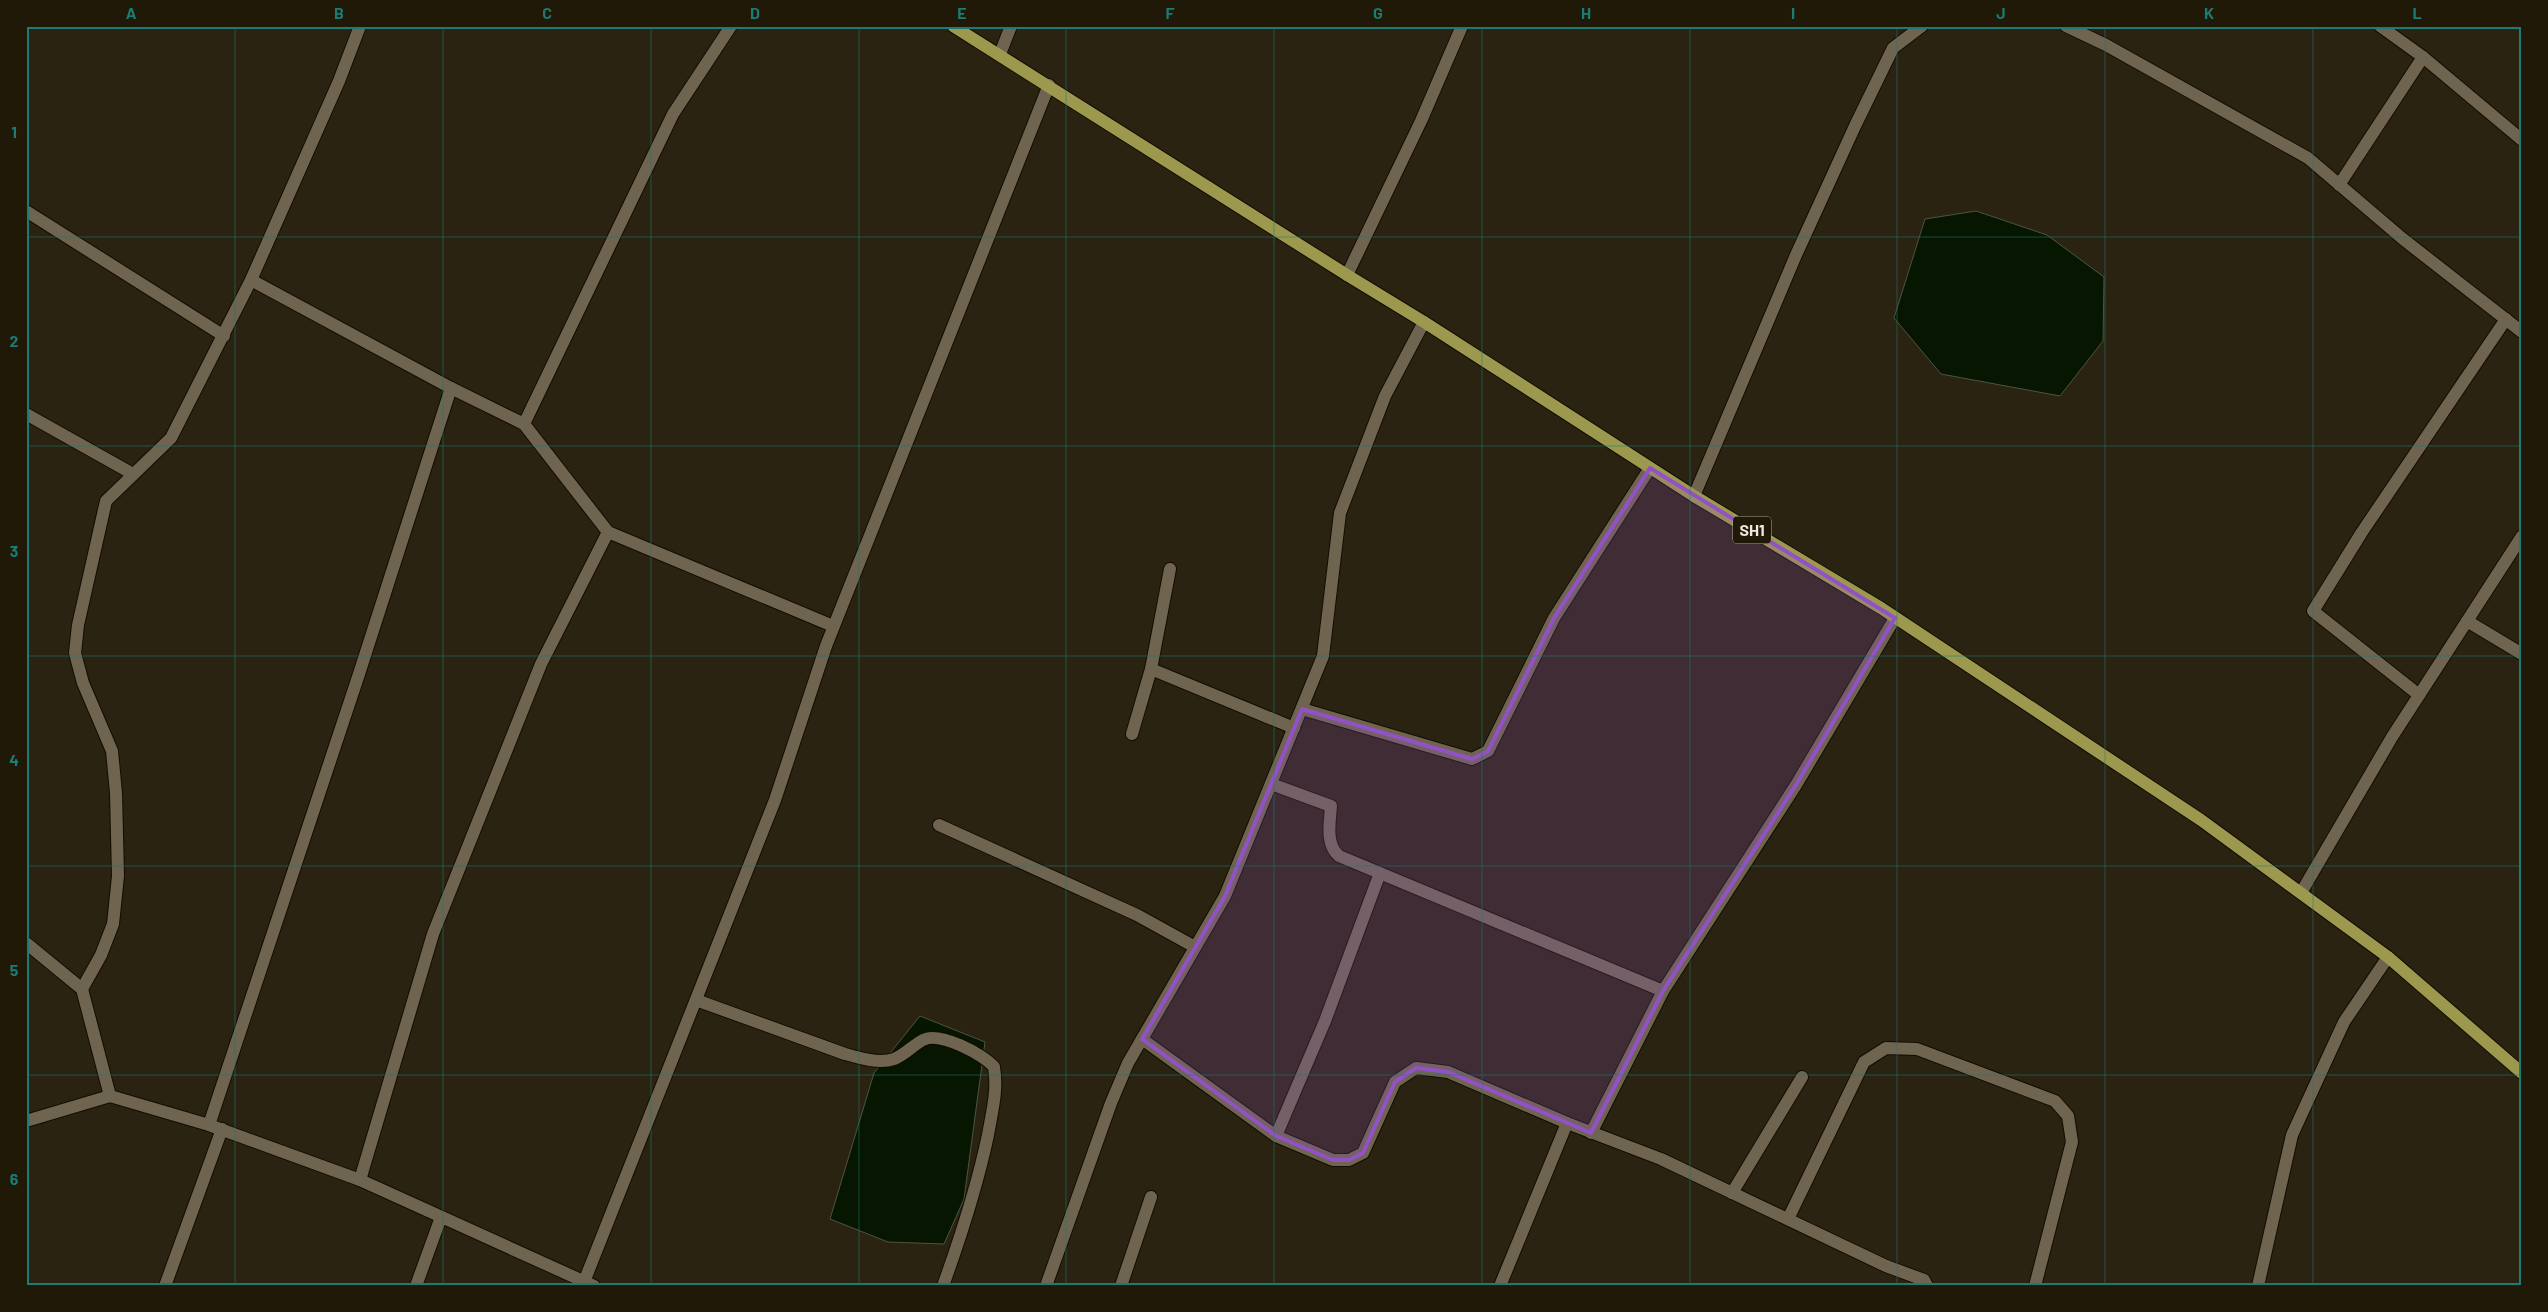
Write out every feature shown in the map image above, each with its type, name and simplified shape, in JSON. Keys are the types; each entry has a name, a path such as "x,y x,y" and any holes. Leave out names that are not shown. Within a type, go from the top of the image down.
{"main road":[{"name":"SH1","path":"953,26 1424,322 1694,496 1895,618 2201,820 2302,891 2388,957 2522,1073"}],"street":[{"path":"82,990 101,956 112,924 118,876 116,793 112,751 83,683 75,653 78,625 106,501 171,438 251,280 339,82 360,26"},
{"path":"524,424 673,114 731,26"},
{"path":"1000,54 1011,26"},
{"path":"1347,275 1421,121 1462,26"},
{"path":"1694,496 1796,255 1855,126 1893,48 1922,26"},
{"path":"2066,26 2114,49 2308,158 2402,239 2522,332"},
{"path":"2380,26 2423,57 2522,140"},
{"path":"2339,185 2423,57"},
{"path":"26,1121 110,1096 222,1129 360,1180 589,1284 696,1000 775,800 833,626 1049,85"},
{"path":"26,211 224,336"},
{"path":"251,280 451,388 524,424 608,532 833,626"},
{"path":"2419,695 2313,610 2362,532 2506,319"},
{"path":"1046,1286 1111,1103 1128,1063 1225,896 1323,656 1340,513 1386,396 1424,322"},
{"path":"209,1125 359,674 451,388"},
{"path":"26,414 133,474"},
{"path":"1302,709 1472,759 1488,751 1554,618 1650,468"},
{"path":"360,1180 433,934 541,664 608,532"},
{"path":"2302,891 2419,695 2522,536"},
{"path":"1132,734 1151,669 1170,569"},
{"path":"1591,1133 1662,992 1796,785 1895,618"},
{"path":"2467,621 2522,654"},
{"path":"1151,669 1294,728"},
{"path":"1271,784 1331,806 1332,850 1338,856 1662,992"},
{"path":"940,825 1137,915 1195,947"},
{"path":"1276,1136 1325,1021 1380,873"},
{"path":"26,943 82,990 110,1096"},
{"path":"2258,1286 2292,1135 2344,1022 2388,957"},
{"path":"696,1000 845,1054 868,1060 893,1060 923,1040 933,1036 972,1050 989,1061 994,1067 998,1085 987,1139 968,1215 943,1286"},
{"path":"1142,1039 1276,1136 1333,1160 1349,1160 1362,1153 1395,1082 1416,1068 1448,1072 1591,1133 1660,1159 1886,1266 1924,1280 1927,1286"},
{"path":"1788,1219 1864,1062 1886,1048 1917,1049 2055,1101 2068,1116 2072,1142 2034,1286"},
{"path":"1732,1193 1802,1077"},
{"path":"1500,1286 1567,1123"},
{"path":"165,1286 222,1129"},
{"path":"1121,1286 1151,1197"},
{"path":"416,1286 441,1217"}],"highlighted area":[{"path":"1650,468 1895,618 1796,785 1663,991 1591,1133 1448,1072 1416,1068 1395,1082 1363,1153 1349,1160 1333,1160 1276,1136 1142,1039 1225,896 1302,709 1472,759 1488,751 1554,618"}],"shaded area":[{"path":"1976,211 2047,235 2104,277 2103,341 2060,396 1941,374 1894,318 1925,219"},
{"path":"920,1016 985,1042 964,1199 944,1244 888,1242 830,1219 874,1073"}]}
